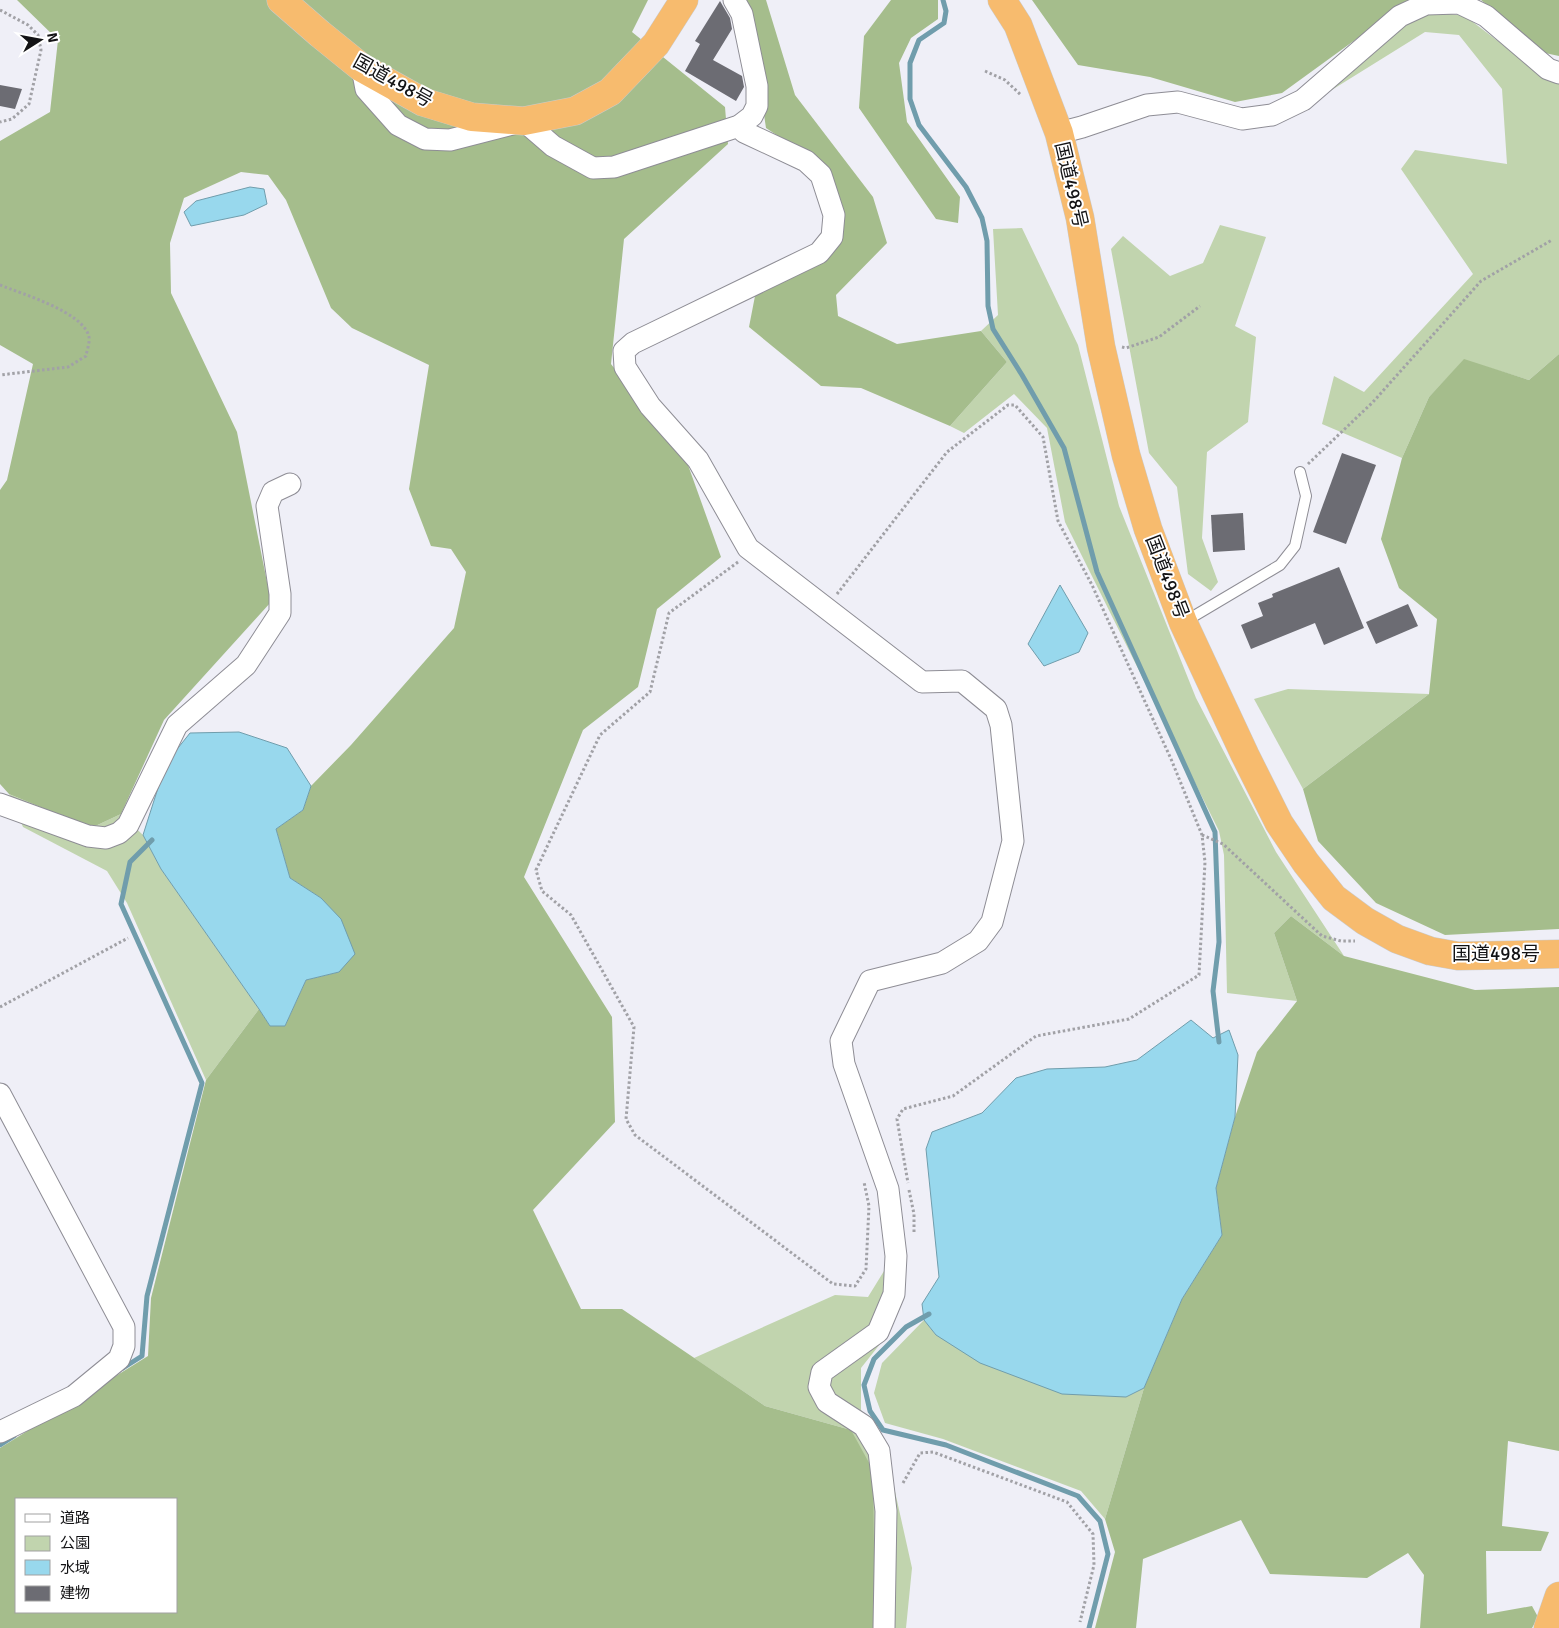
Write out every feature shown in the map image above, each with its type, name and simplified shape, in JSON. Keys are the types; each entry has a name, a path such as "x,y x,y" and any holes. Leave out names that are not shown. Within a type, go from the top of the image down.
{"highway":[{"name":"国道498号","path":"281,0 362,68 423,102 472,116 524,121 575,111 610,92 656,44 684,0"},
{"name":"国道498号","path":"1002,0 1018,25 1059,133 1080,218 1102,346 1126,455 1145,520 1184,622 1245,756 1279,823 1306,863 1334,898 1397,938 1430,951 1458,956 1559,954"},
{"path":"1548,1628 1559,1596"}],"street":[{"path":"524,121 553,146 592,168 614,167 739,126 752,116 758,106 757,86 742,14 734,0"},
{"path":"1059,133 1147,105 1178,102 1242,119 1272,115 1303,100 1400,16 1426,4 1459,3 1486,16 1548,70 1559,73"},
{"path":"739,126 744,132 806,161 820,176 834,215 832,237 820,253 633,343 624,352 625,367 650,406 698,460 748,548 922,682 962,681 996,709 1001,725 1013,841 992,922 978,941 942,963 870,981 841,1041 844,1064 888,1189 896,1256 894,1294 878,1332 822,1372 819,1387 827,1402 864,1426 879,1451 886,1511 884,1628"},
{"path":"0,804 88,836 106,838 119,833 128,825 177,725 246,665 280,613 280,594 267,506 274,492 290,484"},
{"path":"0,1094 124,1327 124,1346 119,1359 74,1396 0,1432"}],"lane":[{"path":"1184,622 1280,565 1295,546 1306,496 1300,472"}],"path":[{"path":"0,10 28,25 38,36 41,50 29,104 12,119 0,122"},
{"path":"1300,472 1373,402 1481,281 1552,240"},
{"path":"0,285 63,310 83,324 89,338 86,356 68,367 0,375"},
{"path":"1102,346 1126,348 1159,337 1200,306"},
{"path":"826,608 947,452 1008,405 1015,405 1044,437 1058,521 1092,585 1171,759 1202,835 1205,862 1199,975 1128,1019 1036,1036 953,1096 903,1109 897,1119 914,1214 914,1240"},
{"path":"748,548 742,560 669,613 650,692 600,735 536,870 542,890 571,915 634,1027 626,1119 635,1135 833,1284 855,1286 866,1269 869,1206 862,1177"},
{"path":"1202,835 1223,844 1322,936 1341,941 1360,940"},
{"path":"0,1007 128,938"},
{"path":"886,1511 920,1454 933,1452 1067,1502 1093,1534 1094,1564 1080,1622"}],"green space":[{"path":"17,0 648,0 632,32 725,107 728,144 624,239 611,364 688,465 721,557 657,609 638,687 583,730 524,877 612,1017 615,1122 533,1210 581,1309 622,1309 765,1406 851,1430 873,1470 875,1628 0,1628 0,1448 148,1356 151,1298 206,1080 259,1009 270,1026 285,1026 306,980 339,972 321,898 290,878 276,829 303,810 311,786 351,745 454,628 466,572 451,549 431,546 409,489 429,365 352,328 331,308 286,200 268,175 241,172 184,198 170,243 171,293 237,432 271,602 164,720 121,814 91,828 9,794 0,784 0,490 7,480 33,364 0,345 0,141 50,112 58,40"},
{"path":"744,0 766,0 795,95 873,197 887,243 836,295 838,316 897,344 981,331 1007,362 950,426 861,388 821,386 749,327 755,296 828,259 829,170 766,128 749,14"},
{"path":"891,0 938,0 938,19 911,38 899,63 907,122 960,197 958,223 936,219 859,108 864,36"},
{"path":"1032,0 1420,0 1406,3 1282,93 1235,102 1150,77 1078,65"},
{"path":"1481,0 1559,0 1559,56 1545,53"},
{"path":"1429,11 1465,16 1541,74 1559,78 1559,354 1529,380 1464,360 1429,397 1402,458 1322,424 1334,376 1364,392 1473,274 1401,169 1415,150 1507,164 1502,89 1459,35 1425,32 1314,101 1406,21"},
{"path":"1220,225 1266,237 1235,326 1256,337 1248,422 1207,452 1202,538 1218,582 1211,591 1188,574 1177,487 1149,453 1111,249 1123,236 1170,276 1203,263"},
{"path":"1022,228 1078,345 1119,506 1196,698 1276,852 1344,956 1291,916 1274,933 1297,1001 1227,993 1224,855 1219,831 1065,522 1047,428 1014,394 964,433 950,426 1007,362 981,331 998,315 993,229"},
{"path":"1559,354 1559,929 1445,935 1376,903 1318,841 1303,789 1429,694 1437,619 1399,588 1381,539 1402,458 1429,397 1464,359 1529,380"},
{"path":"1288,689 1429,694 1303,789 1254,699"},
{"path":"9,794 91,828 121,814 143,835 161,869 259,1009 206,1080 127,903 107,871 23,827"},
{"path":"1291,916 1344,956 1475,990 1559,987 1559,1451 1508,1441 1502,1526 1549,1532 1541,1551 1486,1551 1487,1614 1532,1606 1538,1617 1532,1628 1420,1628 1424,1575 1408,1553 1367,1578 1270,1574 1241,1520 1143,1559 1136,1628 1095,1628 1115,1552 1105,1519 1144,1388 1182,1299 1222,1235 1216,1188 1235,1117 1257,1052 1297,1001 1274,933"},
{"path":"884,1271 888,1334 861,1368 861,1410 884,1442 912,1568 906,1628 875,1628 851,1430 765,1406 694,1358 835,1295 868,1297"},
{"path":"924,1320 936,1335 1126,1397 1144,1388 1105,1519 1081,1491 943,1439 885,1423 874,1393 882,1363"}],"water":[{"path":"250,187 264,189 267,204 244,215 191,226 184,212 196,201"},
{"path":"1060,585 1088,633 1079,652 1044,666 1028,644"},
{"path":"239,732 287,748 311,786 303,810 276,829 290,878 321,898 341,919 355,954 339,972 306,980 285,1026 270,1026 161,869 143,835 166,763 190,733"},
{"path":"1191,1020 1213,1038 1229,1030 1238,1055 1235,1117 1216,1188 1222,1235 1182,1299 1144,1388 1126,1397 1062,1394 980,1363 936,1335 924,1320 922,1304 939,1277 926,1149 932,1132 982,1113 1016,1078 1047,1069 1105,1067 1137,1060"}],"building":[{"path":"720,1 730,18 732,29 713,60 742,76 744,87 736,101 685,71 700,44 695,41"},
{"path":"0,85 22,89 15,109 0,106"},
{"path":"1342,453 1376,465 1346,544 1313,532"},
{"path":"1243,513 1245,550 1213,552 1211,515"},
{"path":"1339,567 1364,628 1324,645 1315,623 1251,649 1241,625 1263,616 1258,603 1273,597 1272,594"},
{"path":"1408,604 1418,626 1376,644 1366,622"}],"waterway":[{"path":"943,0 946,11 944,23 919,40 910,63 910,99 919,125 966,187 982,218 987,241 988,306 993,329 1064,448 1097,572 1215,832 1219,942 1213,991 1219,1042"},
{"path":"123,1368 142,1356 147,1296 202,1083 121,904 130,862 152,840"},
{"path":"929,1314 906,1327 874,1359 864,1385 870,1411 883,1430 946,1445 1078,1496 1100,1521 1108,1554 1089,1628"},
{"path":"0,1445 14,1436"}]}
